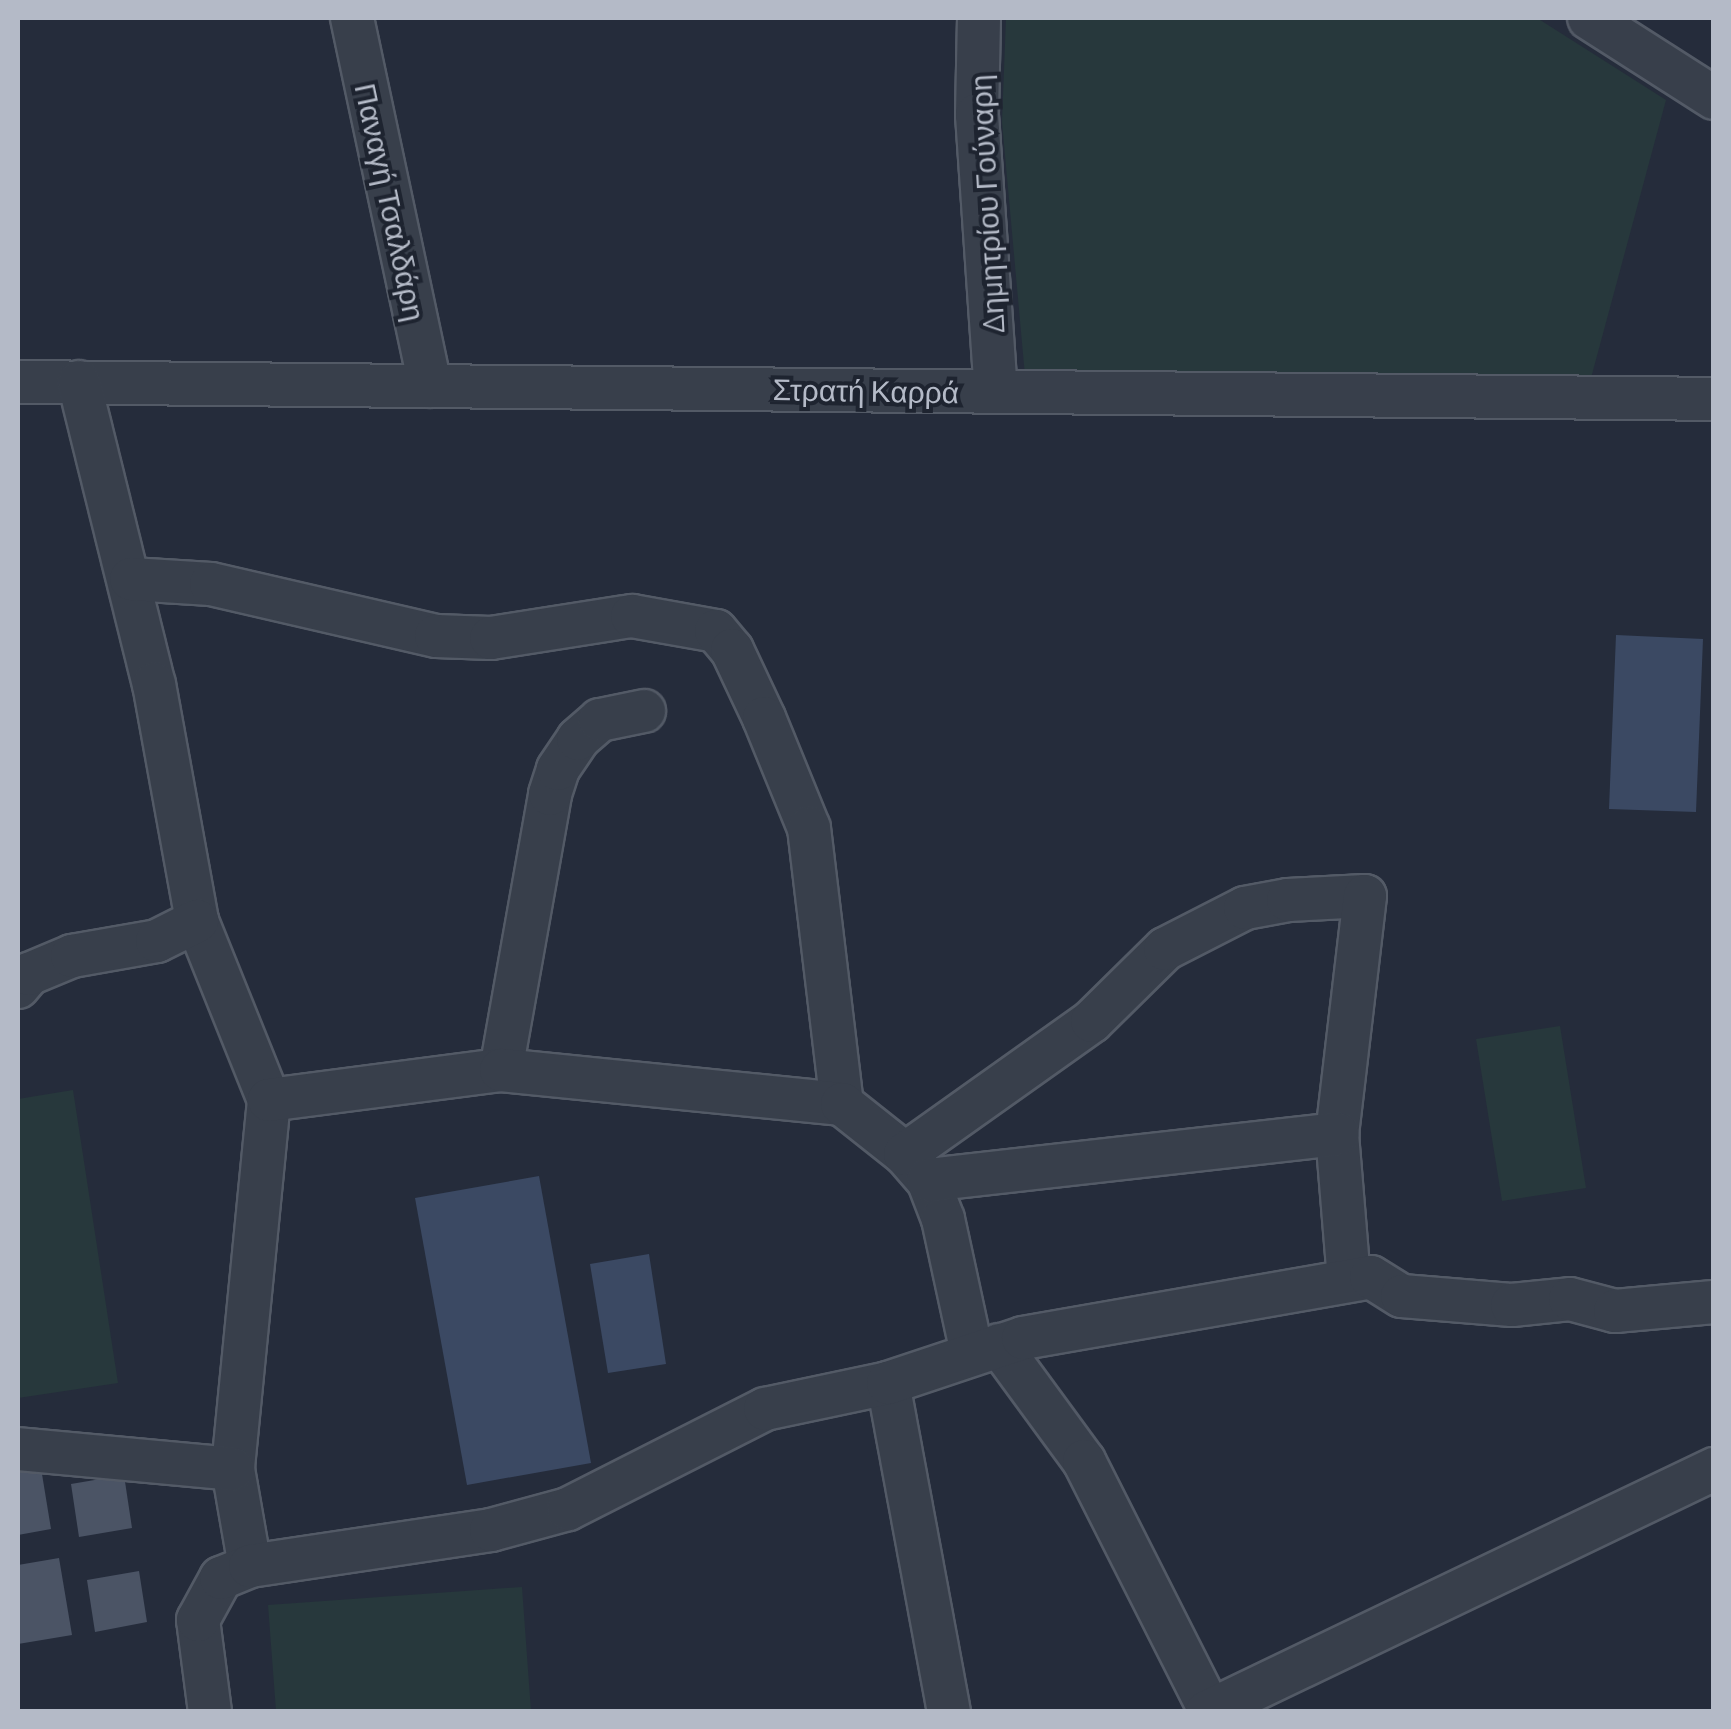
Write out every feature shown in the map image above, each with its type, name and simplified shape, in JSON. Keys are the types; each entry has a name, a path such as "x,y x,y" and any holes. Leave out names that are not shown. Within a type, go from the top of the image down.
{"street":[{"name":"Παναγή Τσαλδάρη","path":"352,18 430,386"},
{"name":"Δημητρίου Γούναρη","path":"979,18 978,115 996,391"},
{"path":"1590,18 1714,98"},
{"name":"Στρατή Καρρά","path":"18,382 1714,399"},
{"path":"79,382 131,579 196,922 268,1100 233,1469 250,1566"},
{"path":"131,579 210,584 436,636 492,638 632,616 716,630 732,650 764,718 808,828 842,1104"},
{"path":"501,1070 525,921 558,769 578,739 600,720 644,711"},
{"path":"916,1167 1092,1021 1164,950 1245,908 1288,900 1365,896 1336,1134 1349,1280"},
{"path":"18,987 29,974 72,956 157,941 196,922"},
{"path":"268,1100 501,1070 842,1104 916,1167 942,1220 985,1349 1084,1461 1209,1711 1714,1470"},
{"path":"916,1167 1336,1134"},
{"path":"210,1712 198,1620 221,1578 250,1566 434,1540 553,1513 608,1492 765,1409 888,1383 985,1349 1371,1276 1402,1296 1512,1305 1570,1299 1615,1311 1714,1302"},
{"path":"888,1383 948,1712"},
{"path":"18,1449 233,1469"}],"shaded area":[{"path":"1006,18 1537,18 1666,100 1591,378 1025,376 1002,122"},
{"path":"1560,1026 1586,1188 1502,1201 1476,1039"},
{"path":"73,1090 118,1383 18,1398 18,1099"},
{"path":"522,1587 531,1711 276,1711 268,1605"}],"water":[{"path":"1616,635 1703,639 1696,812 1609,809"},
{"path":"539,1176 591,1463 467,1485 415,1198"},
{"path":"649,1254 666,1364 608,1373 590,1264"}],"building":[{"path":"41,1468 51,1529 18,1535 18,1472"},
{"path":"124,1475 132,1528 79,1537 71,1484"},
{"path":"59,1558 72,1635 18,1644 18,1565"},
{"path":"139,1571 147,1622 95,1632 87,1580"}]}
